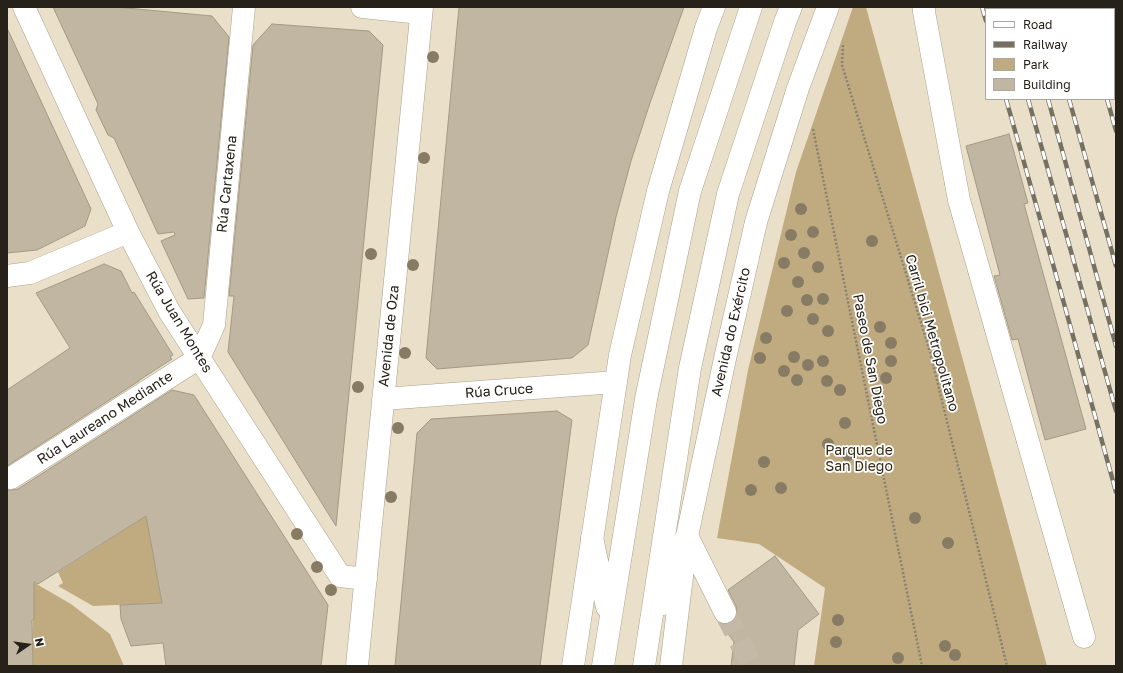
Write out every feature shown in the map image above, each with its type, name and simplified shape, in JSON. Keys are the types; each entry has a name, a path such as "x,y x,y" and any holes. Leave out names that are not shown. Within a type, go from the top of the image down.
{"street":[{"name":"Rúa Juan Montes","path":"24,7 128,232 168,311 340,576 366,579"},
{"name":"Rúa Cartaxena","path":"199,358 214,325 244,7"},
{"path":"362,7 421,10"},
{"path":"573,666 620,355 658,191 706,28 714,7"},
{"name":"Avenida do Exército","path":"671,666 687,536 756,222 798,88 828,7"},
{"path":"924,7 925,20 959,200 1084,637"},
{"name":"Avenida de Oza","path":"357,666 421,10"},
{"path":"601,660 646,399 690,191 750,10"},
{"path":"645,658 690,368 728,194 788,15"},
{"path":"7,276 30,273 128,232"},
{"name":"Rúa Laureano Mediante","path":"11,478 199,358"},
{"name":"Rúa Cruce","path":"383,400 616,382"},
{"path":"687,536 725,612"},
{"path":"645,658 687,536"},
{"path":"592,538 609,619"}],"path":[{"name":"Carril bici Metropolitano","path":"843,43 842,65 930,352 1007,666"},
{"name":"Paseo de San Diego","path":"813,127 922,666"}],"green space":[{"name":"Parque de San Diego","path":"853,7 866,7 1047,666 814,666 825,588 759,544 717,538 748,370 796,172"},
{"path":"154,511 180,552 154,559 162,603 93,606 58,586 63,583 58,572"},
{"path":"33,582 71,604 110,634 124,666 33,666"}],"building":[{"path":"53,7 116,7 212,16 229,37 204,298 188,299 161,241 175,235 174,232 158,234 114,138 108,135 96,110 98,104"},
{"path":"459,7 684,7 631,161 616,217 588,345 572,358 437,369 426,358"},
{"path":"272,24 369,31 383,45 336,526 228,352 234,296 229,296 253,45"},
{"path":"7,28 91,209 85,226 37,250 7,253"},
{"path":"1009,134 1028,203 1024,204 1086,429 1045,440 1018,339 1012,340 994,276 1000,275 966,146"},
{"path":"104,264 121,271 132,293 134,292 173,355 170,357 172,359 7,466 7,390 70,348 36,293"},
{"path":"172,390 194,395 328,605 321,666 166,666 163,643 131,646 121,619 120,605 162,603 146,516 38,584 34,582 34,619 32,620 33,666 7,666 7,490 18,489"},
{"path":"557,411 572,420 540,666 395,666 417,433 431,419"},
{"path":"775,556 819,614 798,630 794,666 731,666 734,642 723,627 723,624 730,623 735,619 737,612 736,606 728,590"}],"tunnel":[{"path":"725,612 752,666"}],"railway":[{"path":"982,7 985,18"},
{"path":"1006,100 1116,492"},
{"path":"1028,100 1116,411"},
{"path":"1048,100 1116,346"},
{"path":"1069,100 1116,266"},
{"path":"1107,100 1116,131"}]}
